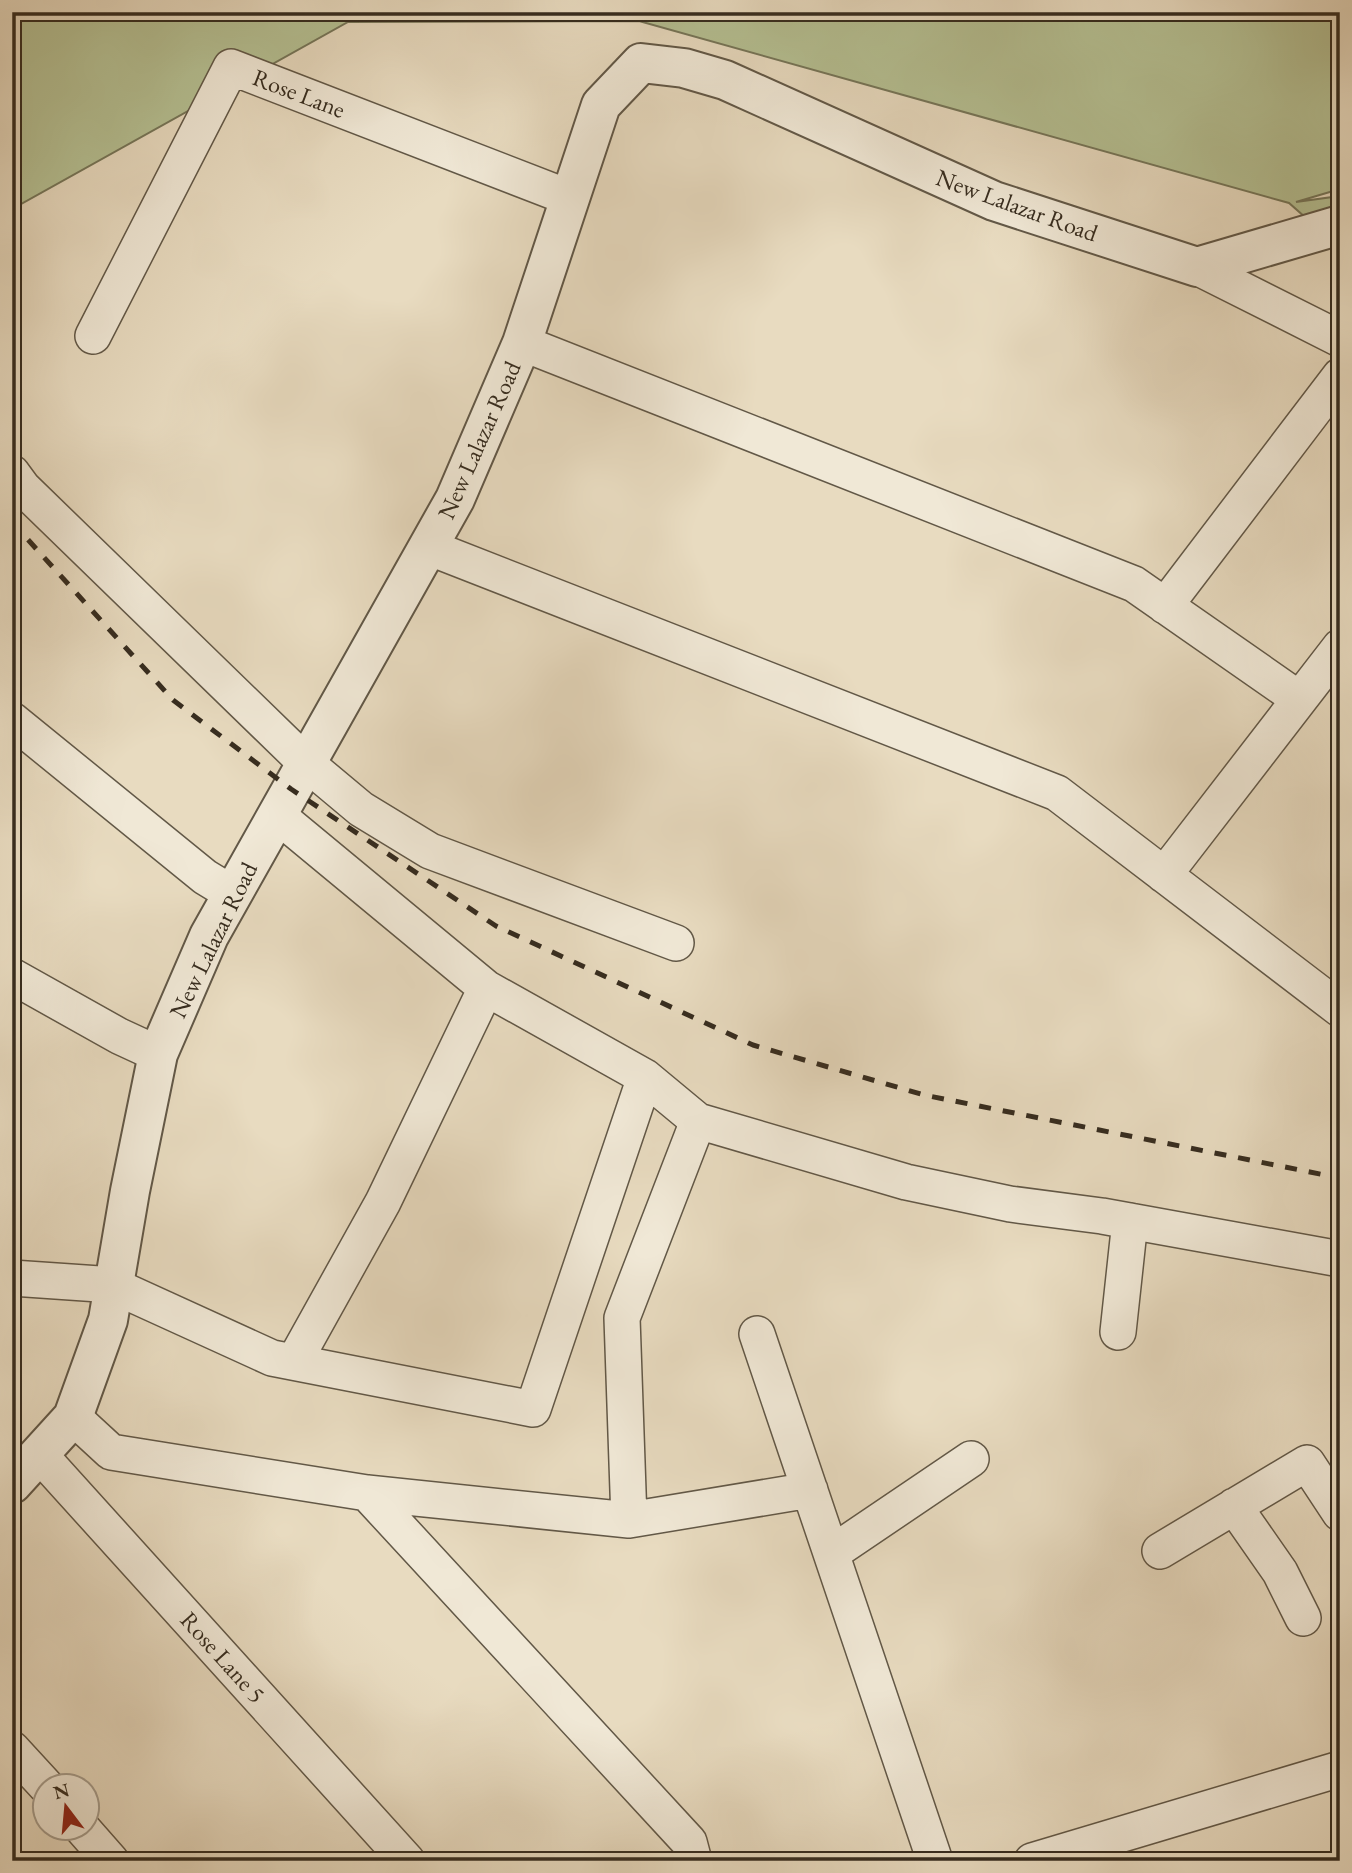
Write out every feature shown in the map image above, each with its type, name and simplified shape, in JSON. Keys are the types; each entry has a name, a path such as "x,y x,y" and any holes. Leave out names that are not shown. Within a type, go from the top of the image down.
{"street":[{"name":"New Lalazar Road","path":"12,1484 73,1418 108,1320 130,1191 158,1054 209,936 455,499 522,343 601,105 641,63 684,68 725,80 994,201 1198,267"},
{"name":"Rose Lane","path":"93,336 231,67 570,198"},
{"path":"1198,267 1340,225"},
{"path":"1198,267 1340,339"},
{"path":"522,343 1133,584 1300,699"},
{"path":"1165,606 1340,376"},
{"path":"12,472 33,498 306,763 361,810 430,850 676,943"},
{"path":"428,547 1057,793 1340,1009"},
{"path":"1164,875 1340,647"},
{"path":"12,720 205,877 233,894"},
{"path":"276,815 486,988 645,1077 698,1121 906,1182 1010,1204 1130,1221 1340,1259"},
{"path":"12,976 119,1036 158,1054"},
{"path":"294,1362 383,1202 486,988"},
{"path":"12,1278 114,1285 272,1358 533,1409 645,1077"},
{"path":"629,1520 622,1318 698,1121"},
{"path":"1118,1332 1130,1221"},
{"path":"757,1334 935,1861"},
{"path":"73,1418 111,1452 367,1493 629,1520 810,1490"},
{"name":"Rose Lane 5","path":"39,1454 407,1861"},
{"path":"832,1553 971,1459"},
{"path":"1160,1551 1307,1463 1340,1513"},
{"path":"367,1493 689,1842 694,1861"},
{"path":"1234,1506 1280,1572 1303,1618"},
{"path":"12,1749 33,1772"},
{"path":"1032,1861 1340,1769"},
{"path":"94,1842 111,1861"}],"green space":[{"path":"12,12 1340,12 1340,189 1296,202 1340,196 1340,248 1289,203 639,21 348,22 12,209"}],"railway":[{"path":"12,522 173,700 291,789 496,926 753,1045 924,1095 1340,1178"}]}
